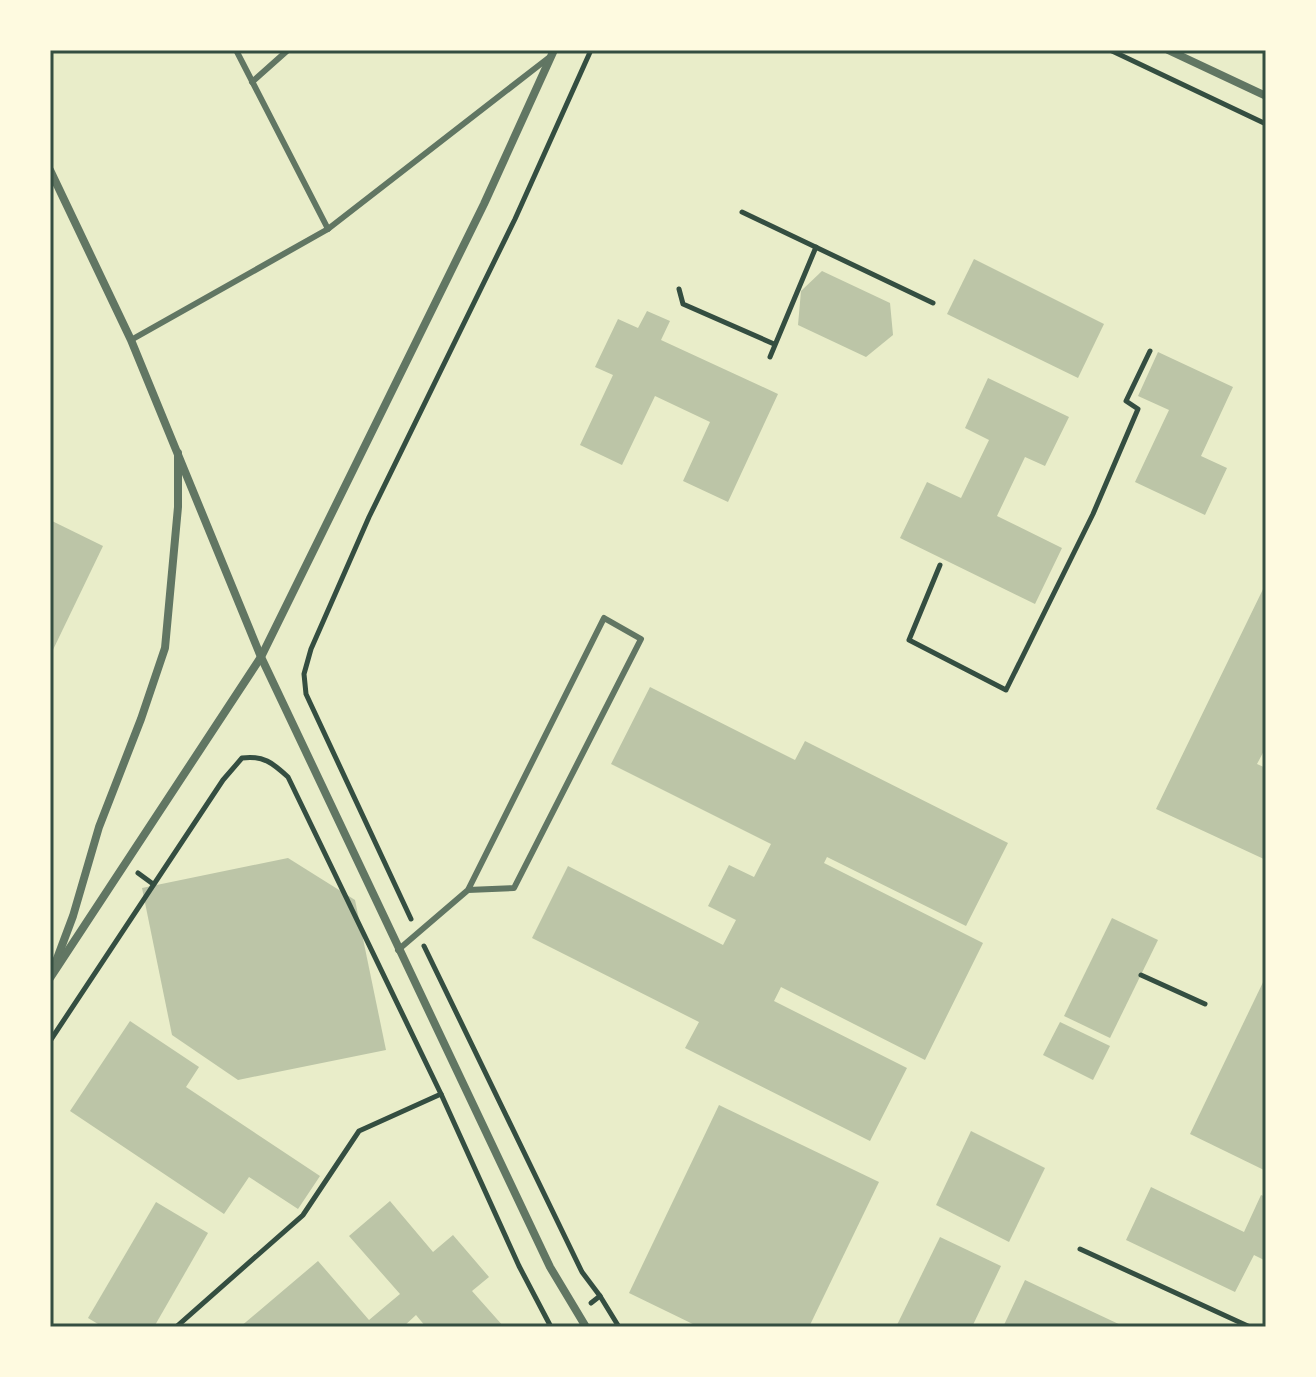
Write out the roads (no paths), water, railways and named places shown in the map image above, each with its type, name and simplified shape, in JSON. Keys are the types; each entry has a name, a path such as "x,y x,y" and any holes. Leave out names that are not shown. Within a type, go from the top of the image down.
{"street":[{"path":"1168,50 1266,96"},
{"path":"50,977 261,657 477,218 552,53"},
{"path":"50,170 131,340 261,657 550,1267 586,1327"},
{"path":"50,977 73,916 99,827 165,648 178,507 178,449"}],"lane":[{"path":"236,50 328,229"},
{"path":"252,82 288,50"},
{"path":"131,340 328,229 552,53"},
{"path":"398,950 468,890 604,618 641,639 514,888 468,890"}]}
